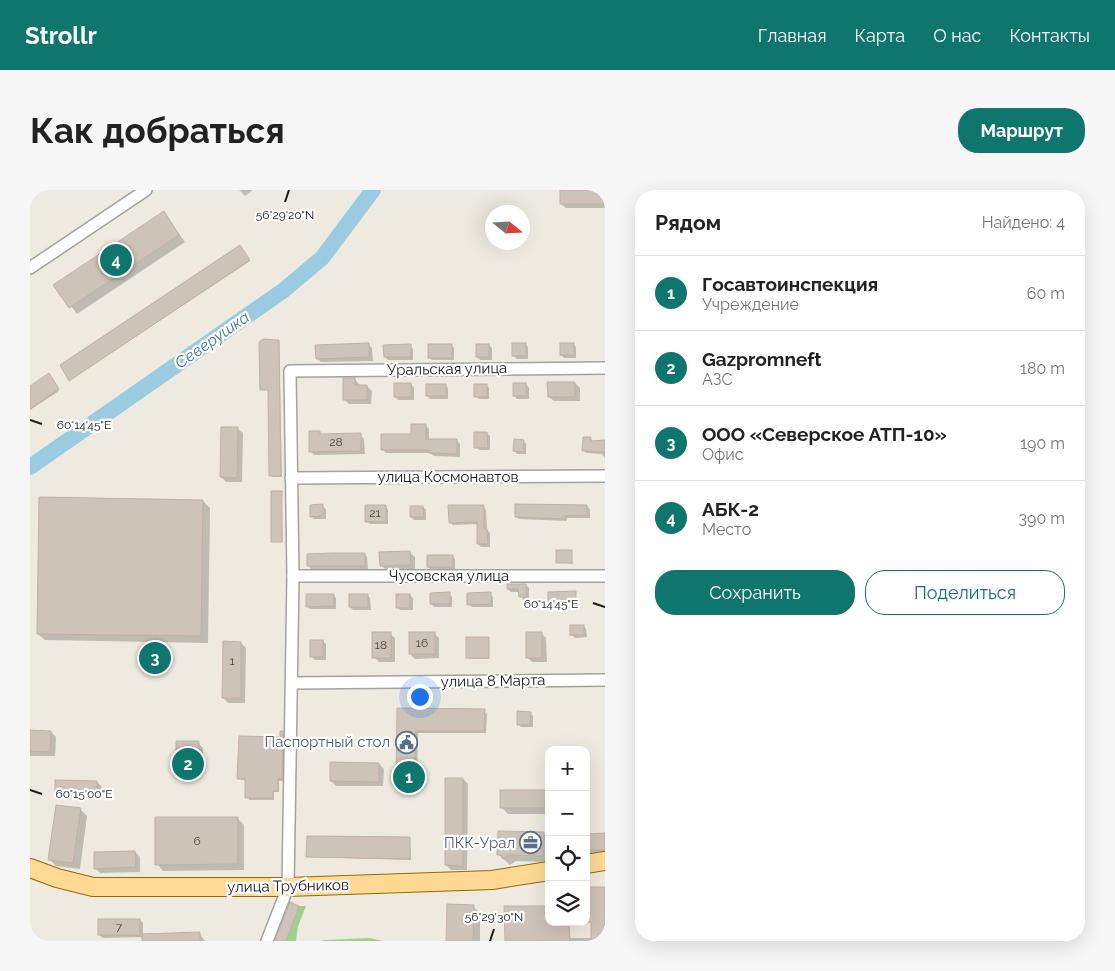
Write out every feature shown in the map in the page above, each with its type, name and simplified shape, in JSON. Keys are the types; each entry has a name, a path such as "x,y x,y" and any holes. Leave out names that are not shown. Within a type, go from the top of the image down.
{"main road":[{"path":"590,863 605,861"},
{"name":"улица Трубников","path":"30,868 69,882 93,887 288,887 492,880 545,872"}],"street":[{"path":"30,268 146,190"},
{"name":"Уральская улица","path":"291,478 290,371 605,368"},
{"name":"улица Космонавтов","path":"291,478 605,476"},
{"path":"267,941 288,887 293,576 291,478"},
{"name":"Чусовская улица","path":"293,576 605,576"},
{"name":"улица 8 Марта","path":"292,683 605,680"}],"green space":[{"path":"299,906 306,906 298,926 296,941 286,941"},
{"path":"370,938 383,941 320,941 325,940"}],"building":[{"path":"560,190 605,190 605,204 560,204"},
{"path":"164,211 179,235 69,308 53,285"},
{"path":"240,245 250,260 69,381 60,365"},
{"path":"263,339 279,340 281,476 269,476 268,390 260,390 259,342"},
{"path":"369,343 369,357 316,359 315,345"},
{"path":"512,343 526,343 526,356 512,356"},
{"path":"560,343 574,343 574,355 560,355"},
{"path":"411,344 411,357 384,357 383,345"},
{"path":"428,344 452,344 452,358 428,358"},
{"path":"476,344 489,344 489,357 476,357"},
{"path":"49,373 59,389 30,409 30,386"},
{"path":"343,378 355,378 355,385 367,385 367,400 343,400"},
{"path":"547,382 575,382 575,397 548,397"},
{"path":"394,383 411,383 411,397 394,397"},
{"path":"513,383 526,383 526,396 513,396"},
{"path":"426,384 446,384 446,396 426,396"},
{"path":"474,384 487,384 487,397 474,397"},
{"path":"411,424 426,424 426,439 457,439 457,454 429,453 429,450 381,450 381,434 411,434"},
{"path":"221,427 238,427 237,478 220,477"},
{"path":"309,431 320,431 320,434 361,433 361,451 309,452"},
{"path":"474,432 487,432 488,448 474,448"},
{"path":"583,437 591,437 591,441 605,440 605,452 582,451"},
{"path":"514,439 524,440 523,452 513,451"},
{"path":"271,491 282,491 282,542 271,542"},
{"path":"39,497 203,500 201,636 37,634"},
{"path":"323,504 323,516 310,517 310,505"},
{"path":"515,504 587,505 587,515 565,516 565,519 515,517"},
{"path":"365,505 386,505 386,521 365,522"},
{"path":"448,505 484,505 484,529 487,529 488,544 477,544 477,522 449,523"},
{"path":"410,506 423,506 424,517 410,517"},
{"path":"556,550 572,550 572,563 556,563"},
{"path":"410,551 411,565 380,566 379,552"},
{"path":"365,553 365,566 307,566 307,554"},
{"path":"427,555 453,555 453,567 427,567"},
{"path":"507,584 526,584 527,597 519,597 518,589 507,589"},
{"path":"576,591 576,603 548,604 548,592"},
{"path":"450,592 450,604 430,604 430,593"},
{"path":"491,592 491,604 467,605 467,593"},
{"path":"306,594 334,594 334,606 306,607"},
{"path":"349,594 368,594 368,607 349,607"},
{"path":"396,594 410,594 410,608 396,608"},
{"path":"570,625 584,625 584,635 570,635"},
{"path":"372,632 391,632 391,658 372,658"},
{"path":"409,632 435,632 435,654 409,654"},
{"path":"526,632 542,632 542,658 526,658"},
{"path":"466,637 489,637 489,658 466,658"},
{"path":"310,640 323,640 323,657 310,657"},
{"path":"223,641 241,642 241,698 222,698"},
{"path":"397,708 485,709 484,731 416,731 414,785 396,785"},
{"path":"517,711 531,712 530,725 517,725"},
{"path":"30,730 51,731 50,752 30,751"},
{"path":"280,731 283,731 282,779 278,779 278,791 273,791 273,798 245,798 245,779 237,779 239,736 280,737"},
{"path":"176,741 199,741 199,752 194,752 193,770 181,770 182,751 176,751"},
{"path":"330,762 379,763 379,782 330,781"},
{"path":"445,778 463,778 463,866 445,865"},
{"path":"55,780 97,781 97,795 55,794"},
{"path":"500,790 545,790 545,808 500,808"},
{"path":"56,805 81,808 73,863 48,860"},
{"path":"155,817 238,817 238,864 155,865"},
{"path":"498,831 544,832 543,856 509,855 503,859 501,855 497,855"},
{"path":"605,833 605,850 590,850 590,834"},
{"path":"307,836 410,837 410,859 306,857"},
{"path":"135,851 136,867 94,869 94,852"},
{"path":"590,887 605,887 605,941 591,941"},
{"path":"290,902 299,906 286,941 275,941"},
{"path":"447,904 474,905 473,941 446,941"},
{"path":"504,906 545,906 545,926 569,926 570,941 505,941"},
{"path":"98,919 140,919 140,935 98,935"},
{"path":"200,932 200,941 142,941 142,934"}],"waterway":[{"name":"Северушка","path":"30,467 284,290 322,258 373,190"}],"place":[{"name":"АБК-2","path":"116,260"},
{"name":"ООО «Северское АТП-10»","path":"155,658"},
{"name":"Паспортный стол","path":"406,742"},
{"name":"Gazpromneft","path":"188,764"},
{"name":"Госавтоинспекция","path":"409,777"},
{"name":"ПКК-Урал","path":"531,843"}]}
